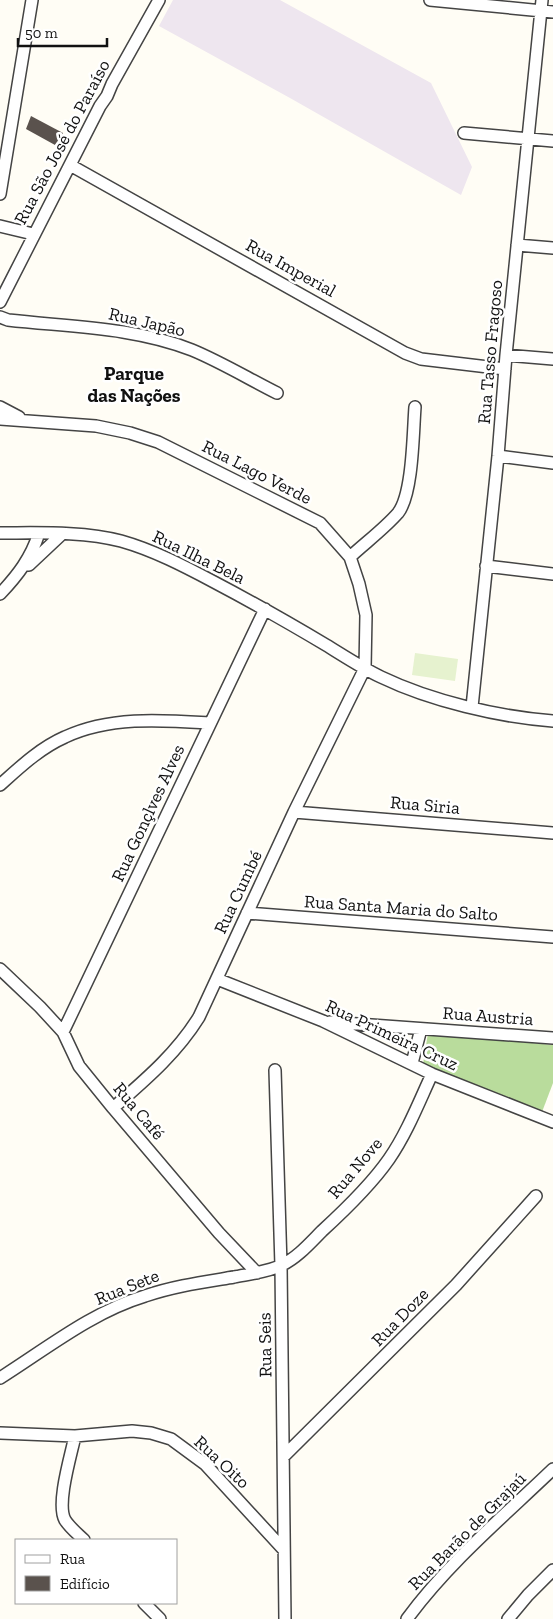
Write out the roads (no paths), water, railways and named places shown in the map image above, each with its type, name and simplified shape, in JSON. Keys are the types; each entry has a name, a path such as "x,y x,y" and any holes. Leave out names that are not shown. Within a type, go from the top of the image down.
{"street":[{"path":"0,194 32,0"},
{"name":"Rua São José do Paraíso","path":"0,302 33,234 100,106 159,0"},
{"path":"430,0 541,5 553,12"},
{"name":"Rua Tasso Fragoso","path":"472,707 541,5"},
{"path":"464,133 553,140"},
{"name":"Rua Imperial","path":"70,165 405,353 421,359 505,370"},
{"path":"0,226 33,234"},
{"path":"517,245 553,248"},
{"name":"Rua Japão","path":"0,317 8,320 118,331 152,338 192,350 277,393"},
{"path":"506,355 553,360"},
{"path":"0,407 25,419"},
{"path":"350,558 399,512 405,499 408,484 414,407"},
{"path":"0,419 25,419"},
{"name":"Rua Lago Verde","path":"25,419 96,426 130,433 158,442 320,524 350,558 359,584 366,615 365,668"},
{"path":"498,456 553,464"},
{"name":"Rua Ilha Bela","path":"0,533 62,534 119,540 150,551 186,568 265,609 381,677 421,694 472,707 532,719 553,721"},
{"path":"18,575 33,549 39,533"},
{"path":"0,594 62,534"},
{"path":"486,566 553,574"},
{"name":"Rua Gonçlves Alves","path":"63,1032 265,609"},
{"name":"Rua Cumbé","path":"113,1108 148,1078 185,1039 199,1017 294,812 365,668"},
{"path":"0,785 39,752 65,736 92,727 117,722 152,720 210,723"},
{"name":"Rua Siria","path":"294,812 553,833"},
{"name":"Rua Santa Maria do Salto","path":"247,913 553,937"},
{"name":"Rua Café","path":"0,969 63,1032 79,1066 219,1233 257,1273"},
{"name":"Rua Primeira Cruz","path":"217,979 323,1021 432,1074 553,1122"},
{"name":"Rua Austria","path":"323,1021 553,1038"},
{"name":"Rua Austria","path":"412,1063 421,1029"},
{"name":"Rua Seis","path":"275,1070 281,1266 285,1619"},
{"name":"Rua Nove","path":"281,1266 297,1256 328,1226 373,1179 390,1158 432,1074"},
{"name":"Rua Doze","path":"284,1456 449,1292 536,1196"},
{"name":"Rua Sete","path":"0,1378 73,1331 110,1310 143,1296 179,1286 257,1273 281,1266"},
{"name":"Rua Oito","path":"0,1433 75,1436 132,1432 151,1433 171,1439 205,1464 284,1550"},
{"path":"75,1436 62,1499 62,1511 66,1520 83,1539"},
{"name":"Rua Barão de Grajaú","path":"407,1619 424,1596 449,1570 553,1469"},
{"path":"508,1619 528,1595 553,1570"},
{"path":"145,1604 160,1619"}],"district":[{"name":"Parque das Nações","path":"134,384"}]}
